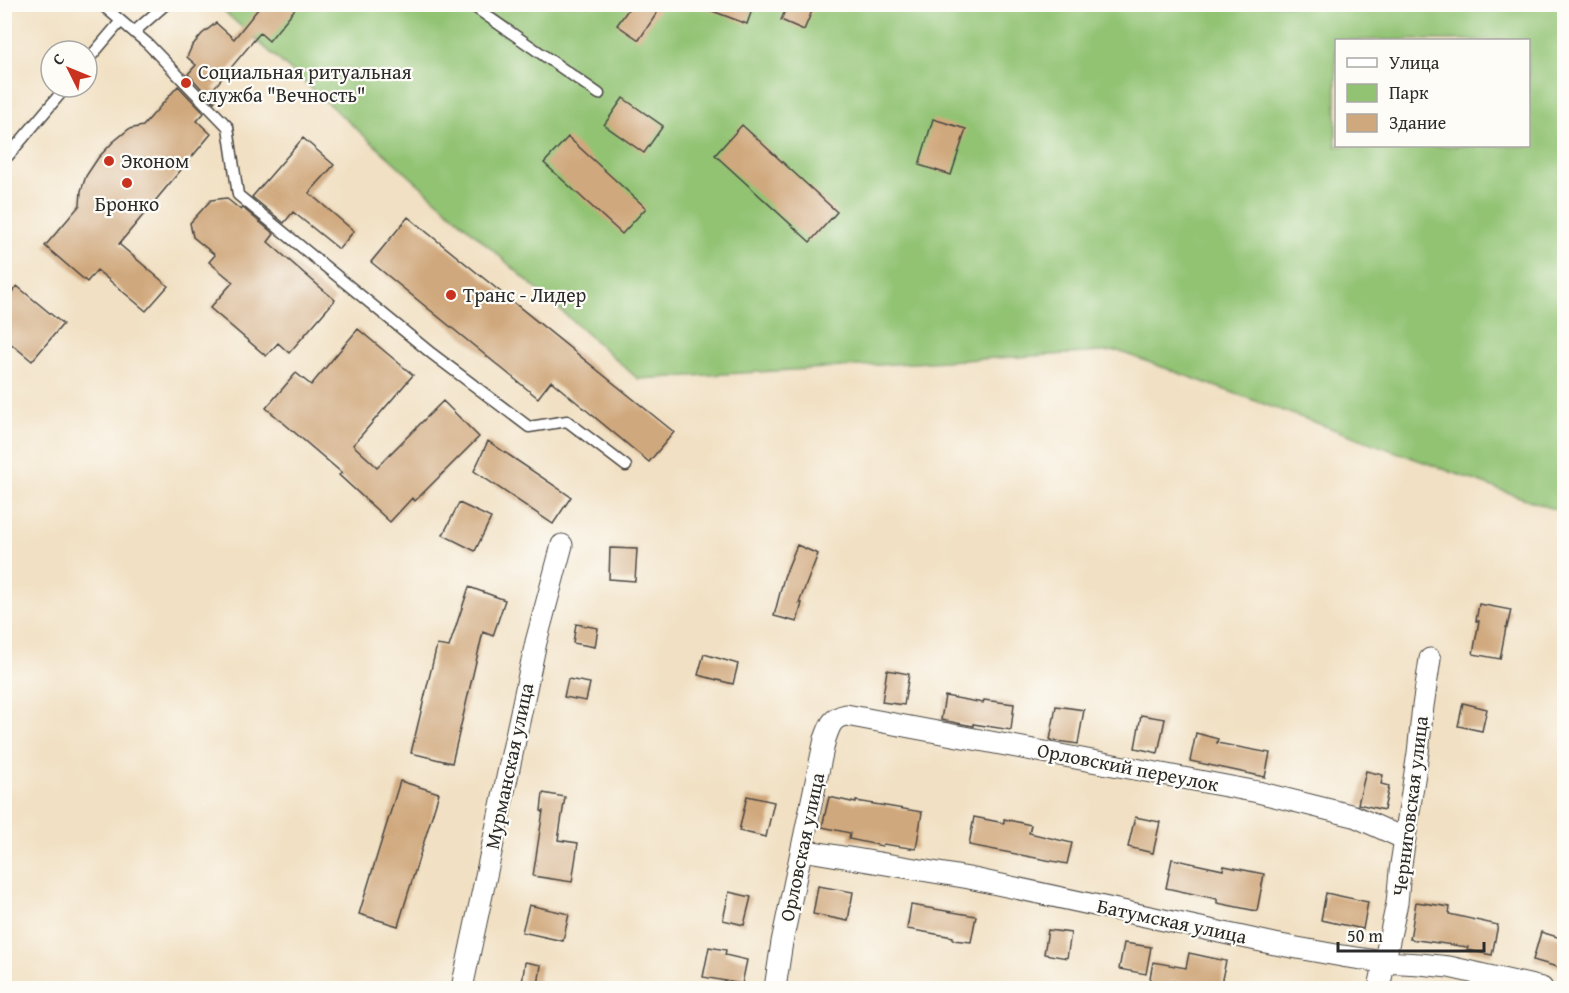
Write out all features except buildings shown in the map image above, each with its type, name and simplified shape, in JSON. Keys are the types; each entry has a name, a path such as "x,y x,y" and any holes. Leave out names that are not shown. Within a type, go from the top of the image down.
{"street":[{"name":"Мурманская улица","path":"462,988 536,642 562,545"},
{"name":"Черниговская улица","path":"1379,988 1395,914 1419,753 1422,706 1430,658"},
{"name":"Орловский переулок","path":"846,715 1258,792 1354,816 1405,839"},
{"name":"Орловская улица","path":"775,988 782,942 825,739 831,724 837,717 846,715"},
{"name":"Батумская улица","path":"802,850 969,878 1275,944 1384,962 1449,967 1542,988"}],"lane":[{"path":"101,4 148,44 228,127 238,195 431,352 529,427 567,421 626,466"},
{"path":"134,32 166,4"},
{"path":"470,4 599,94"},
{"path":"99,47 121,21"},
{"path":"8,156 56,99"}],"green space":[{"path":"217,5 1564,5 1564,513 1118,351 638,379"}],"place":[{"name":"Социальная ритуальная служба \"Вечность\"","path":"186,83"},
{"name":"Эконом","path":"109,161"},
{"name":"Бронко","path":"127,183"},
{"name":"Транс - Лидер","path":"451,295"}]}
